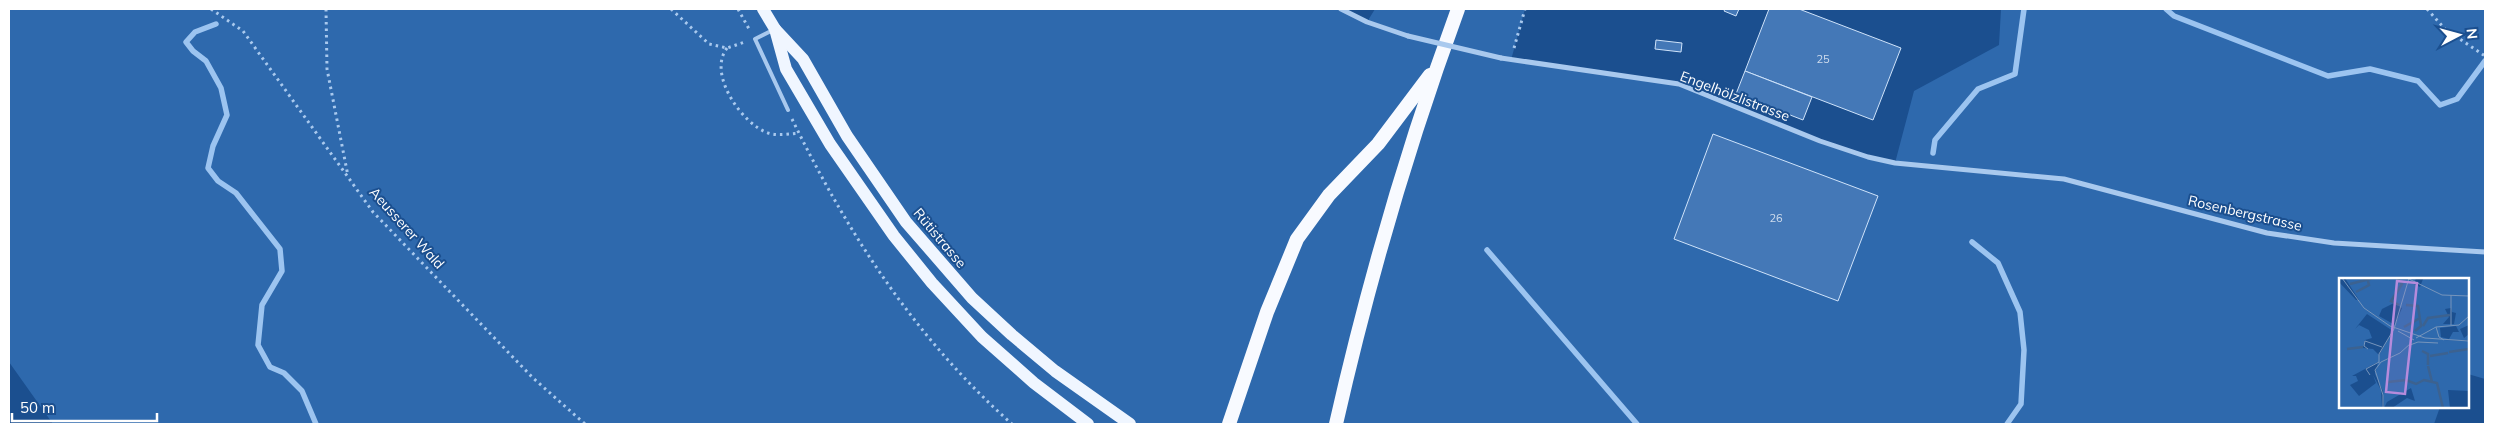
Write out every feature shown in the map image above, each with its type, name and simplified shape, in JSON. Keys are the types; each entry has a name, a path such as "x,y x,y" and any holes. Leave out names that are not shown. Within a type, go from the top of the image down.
{"highway":[{"path":"1336,424 1387,226 1438,65 1458,9"},
{"path":"1228,423 1278,282 1300,234 1334,188 1378,144 1438,65"}],"main road":[{"name":"Rütistrasse","path":"763,9 774,29 786,68 801,94 849,173 894,236 932,283 982,337 1034,383 1088,424"},
{"name":"Rütistrasse","path":"774,29 803,59 847,136 906,222 966,292 1012,335 1055,371 1130,424"}],"street":[{"name":"Engelhölzlistrasse","path":"1341,9 1367,22 1408,36 1501,58 1679,84 1820,141 1868,157 1895,163 2064,179"},
{"name":"Rosenbergstrasse","path":"2064,179 2267,233 2334,243 2485,252"}],"lane":[{"path":"774,29 755,39 788,110"}],"path":[{"name":"Aeusserer Wald","path":"211,9 243,31 373,212 532,378 585,424"},
{"path":"326,9 328,69 348,177"},
{"path":"671,9 709,44 727,48 755,39 738,9"},
{"path":"1511,60 1525,9"},
{"path":"2427,9 2445,29 2485,56"},
{"path":"727,48 720,60 721,76 743,114 751,123 769,133 799,133"},
{"path":"788,110 830,193 874,268 912,320 972,388 1012,424"}],"shaded area":[{"path":"9,9 1341,9 1367,22 1375,9 1525,9 1511,60 1679,84 1820,141 1895,163 1914,91 1999,45 2001,9 2485,9 2485,379 2469,374 2469,278 2339,278 2339,408 2440,408 2434,424 53,424 9,362"}],"building":[{"path":"1725,9 1739,9 1736,16 1724,11"},
{"path":"1769,9 1799,9 1901,48 1873,120 1745,71"},
{"path":"1656,40 1682,43 1681,52 1655,49"},
{"path":"1745,71 1812,97 1803,120 1736,94"},
{"path":"1713,134 1878,196 1838,301 1674,239"}],"waterway":[{"path":"1933,153 1935,140 1978,89 2015,74 2024,9"},
{"path":"2166,9 2174,16 2328,76 2370,69 2418,81 2440,105 2457,99 2485,61"},
{"path":"216,24 195,32 186,42 193,51 206,61 221,88 227,115 213,146 208,168 218,181 236,193 280,249 282,271 262,305 258,345 270,367 284,373 302,391 316,424"},
{"path":"1972,242 1998,263 2020,312 2024,350 2021,404 2007,424"},
{"path":"1487,250 1637,424"}]}
